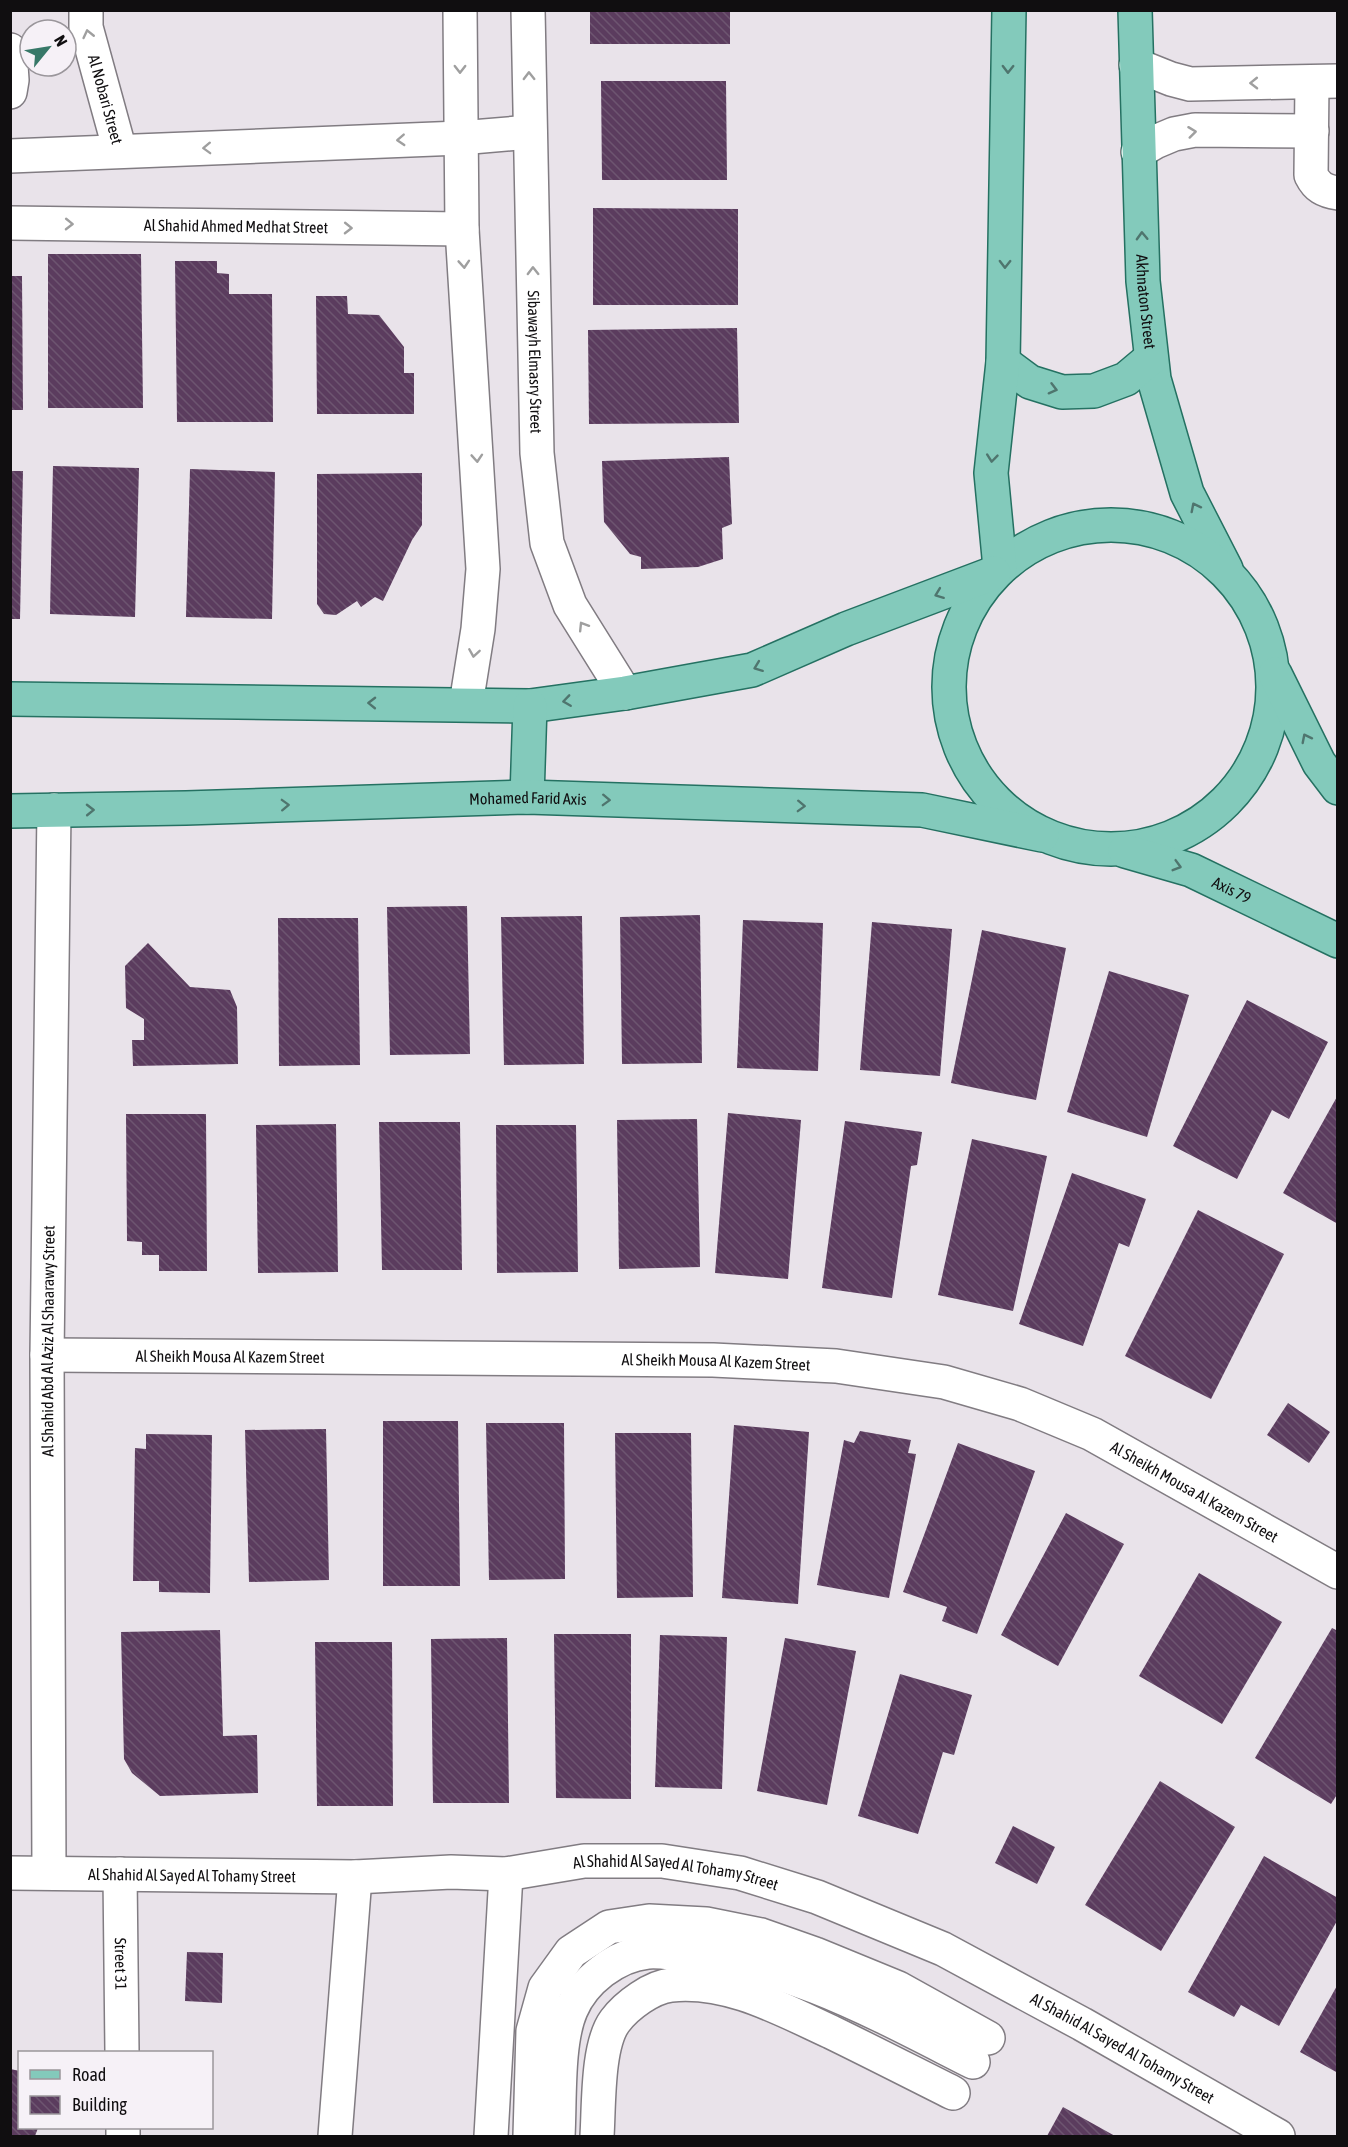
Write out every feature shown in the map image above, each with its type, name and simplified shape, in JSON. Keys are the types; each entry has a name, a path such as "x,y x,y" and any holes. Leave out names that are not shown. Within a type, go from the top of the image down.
{"main road":[{"path":"10,699 530,706 625,693 752,670 846,629 997,571 1035,543 1074,529 1117,525 1159,532 1197,551 1231,578 1250,605 1264,634 1271,666 1271,711 1259,753 1236,791 1203,821 1164,842 1120,850 1080,847 1042,835 1004,810 975,777 956,738 948,694 953,650 968,609 997,571 991,473 1003,362 1010,10"},
{"name":"Akhnaton Street","path":"1135,10 1143,281 1151,358 1157,390 1188,494 1231,578"},
{"path":"1003,362 1030,382 1062,392 1094,391 1126,379 1151,358"},
{"path":"1271,666 1319,763 1338,788"},
{"path":"527,797 530,706"},
{"name":"Mohamed Farid Axis","path":"10,811 527,797 922,810 1042,835"},
{"name":"Axis 79","path":"1120,850 1191,870 1338,941"}],"street":[{"name":"Al Nobari Street","path":"86,10 86,27 120,151"},
{"path":"460,10 462,230 483,569 478,629 466,704"},
{"name":"Sibawayh Elmasry Street","path":"528,10 537,453 547,543 570,606 625,693"},
{"path":"10,50 12,80 10,92"},
{"path":"1136,65 1190,84 1325,81 1312,131 1311,175 1316,185 1338,194"},
{"path":"1138,152 1165,138 1195,130 1312,131"},
{"path":"10,156 460,138 530,132"},
{"name":"Al Shahid Ahmed Medhat Street","path":"10,223 462,230"},
{"name":"Al Shahid Abd Al Aziz Al Shaarawy Street","path":"49,1872 47,1354 54,810"},
{"name":"Al Sheikh Mousa Al Kazem Street","path":"47,1354 713,1360 836,1366 944,1382 1020,1404 1092,1434 1338,1572"},
{"name":"Al Shahid Al Sayed Al Tohamy Street","path":"10,1873 355,1877 451,1872 506,1874 584,1861 662,1861 741,1873 817,1897 943,1949 1082,2024 1278,2136"},
{"name":"Street 31","path":"120,1874 122,2051"},
{"path":"491,2136 506,1874"},
{"path":"335,2136 355,1877"},
{"path":"530,2136 533,2031 545,1988 571,1952 609,1927 649,1921 706,1924 762,1935 898,1988 980,2050 890,2020 804,1983 753,1965 701,1955 647,1952 616,1961 589,1982 571,2010 563,2042 558,2136"},
{"path":"597,2136 602,2053 614,2021 638,1997 669,1985 703,1984 748,1995 844,2038 953,2093"}],"building":[{"path":"590,10 730,10 730,44 590,44"},
{"path":"601,81 726,81 727,180 602,180"},
{"path":"593,208 738,209 738,305 593,305"},
{"path":"48,254 141,254 143,408 48,408"},
{"path":"175,261 217,261 217,273 229,274 229,294 272,294 273,422 177,422"},
{"path":"10,276 22,276 23,410 10,410"},
{"path":"316,296 347,296 348,314 379,315 404,347 404,373 414,373 414,414 317,414"},
{"path":"737,328 739,423 589,424 588,330"},
{"path":"729,457 732,524 722,528 723,559 698,567 641,569 641,557 630,554 604,522 602,461"},
{"path":"53,466 139,468 135,617 50,614"},
{"path":"190,469 275,472 272,619 186,617"},
{"path":"10,471 23,471 20,619 10,619"},
{"path":"422,473 422,525 412,540 383,601 375,597 361,607 357,601 336,615 324,614 317,604 317,474"},
{"path":"467,906 470,1054 390,1055 387,907"},
{"path":"700,915 702,1063 622,1064 620,917"},
{"path":"582,916 584,1064 504,1065 501,917"},
{"path":"278,918 358,918 360,1065 279,1066"},
{"path":"743,920 823,923 818,1071 737,1068"},
{"path":"872,922 952,929 940,1076 860,1070"},
{"path":"982,930 1066,948 1036,1100 951,1083"},
{"path":"148,943 190,987 230,990 237,1007 238,1064 133,1066 132,1040 144,1040 144,1019 126,1008 125,966"},
{"path":"1109,971 1189,995 1147,1137 1067,1112"},
{"path":"1247,1000 1328,1042 1289,1119 1272,1110 1237,1179 1173,1146"},
{"path":"1338,1095 1338,1224 1283,1193"},
{"path":"728,1113 801,1120 788,1279 715,1273"},
{"path":"126,1114 206,1114 207,1271 159,1271 159,1255 142,1255 142,1242 127,1241"},
{"path":"697,1119 700,1267 619,1269 617,1120"},
{"path":"845,1121 922,1132 917,1165 911,1166 892,1298 822,1288"},
{"path":"379,1122 460,1122 462,1270 382,1270"},
{"path":"336,1124 338,1272 258,1273 256,1125"},
{"path":"496,1125 576,1125 578,1272 497,1273"},
{"path":"972,1139 1047,1156 1013,1311 938,1295"},
{"path":"1072,1173 1146,1199 1129,1247 1119,1243 1083,1346 1019,1324"},
{"path":"1198,1210 1284,1254 1211,1399 1125,1356"},
{"path":"1288,1403 1330,1432 1309,1463 1267,1435"},
{"path":"383,1421 458,1421 460,1586 383,1586"},
{"path":"486,1423 564,1423 565,1579 489,1580"},
{"path":"734,1425 809,1432 798,1604 722,1598"},
{"path":"326,1429 329,1580 249,1582 245,1430"},
{"path":"860,1431 911,1440 908,1453 916,1454 889,1598 817,1585 844,1440 854,1443"},
{"path":"615,1433 691,1433 693,1597 617,1598"},
{"path":"146,1434 212,1435 210,1593 159,1592 159,1581 133,1581 135,1448 146,1449"},
{"path":"958,1443 1035,1471 977,1634 942,1621 947,1607 903,1592"},
{"path":"1066,1513 1124,1544 1058,1666 1001,1635"},
{"path":"1199,1573 1282,1622 1222,1724 1139,1676"},
{"path":"1332,1628 1338,1631 1338,1793 1331,1804 1255,1758"},
{"path":"220,1630 223,1736 257,1735 258,1793 160,1796 132,1773 124,1759 121,1632"},
{"path":"554,1634 631,1634 631,1799 556,1798"},
{"path":"660,1635 727,1637 722,1789 655,1787"},
{"path":"507,1638 509,1803 433,1803 431,1639"},
{"path":"785,1638 856,1651 827,1805 757,1791"},
{"path":"315,1642 392,1642 393,1806 317,1806"},
{"path":"900,1674 972,1695 954,1755 943,1752 918,1834 858,1816"},
{"path":"1160,1781 1235,1827 1161,1951 1085,1905"},
{"path":"1013,1826 1055,1847 1037,1884 995,1863"},
{"path":"1264,1856 1338,1898 1338,1919 1279,2026 1241,2005 1234,2017 1188,1992"},
{"path":"187,1952 223,1953 222,2003 185,2001"},
{"path":"1338,1984 1338,2073 1300,2052"},
{"path":"10,2069 18,2071 18,2129 38,2129 35,2136 10,2136"},
{"path":"1063,2107 1115,2136 1047,2136"}]}
